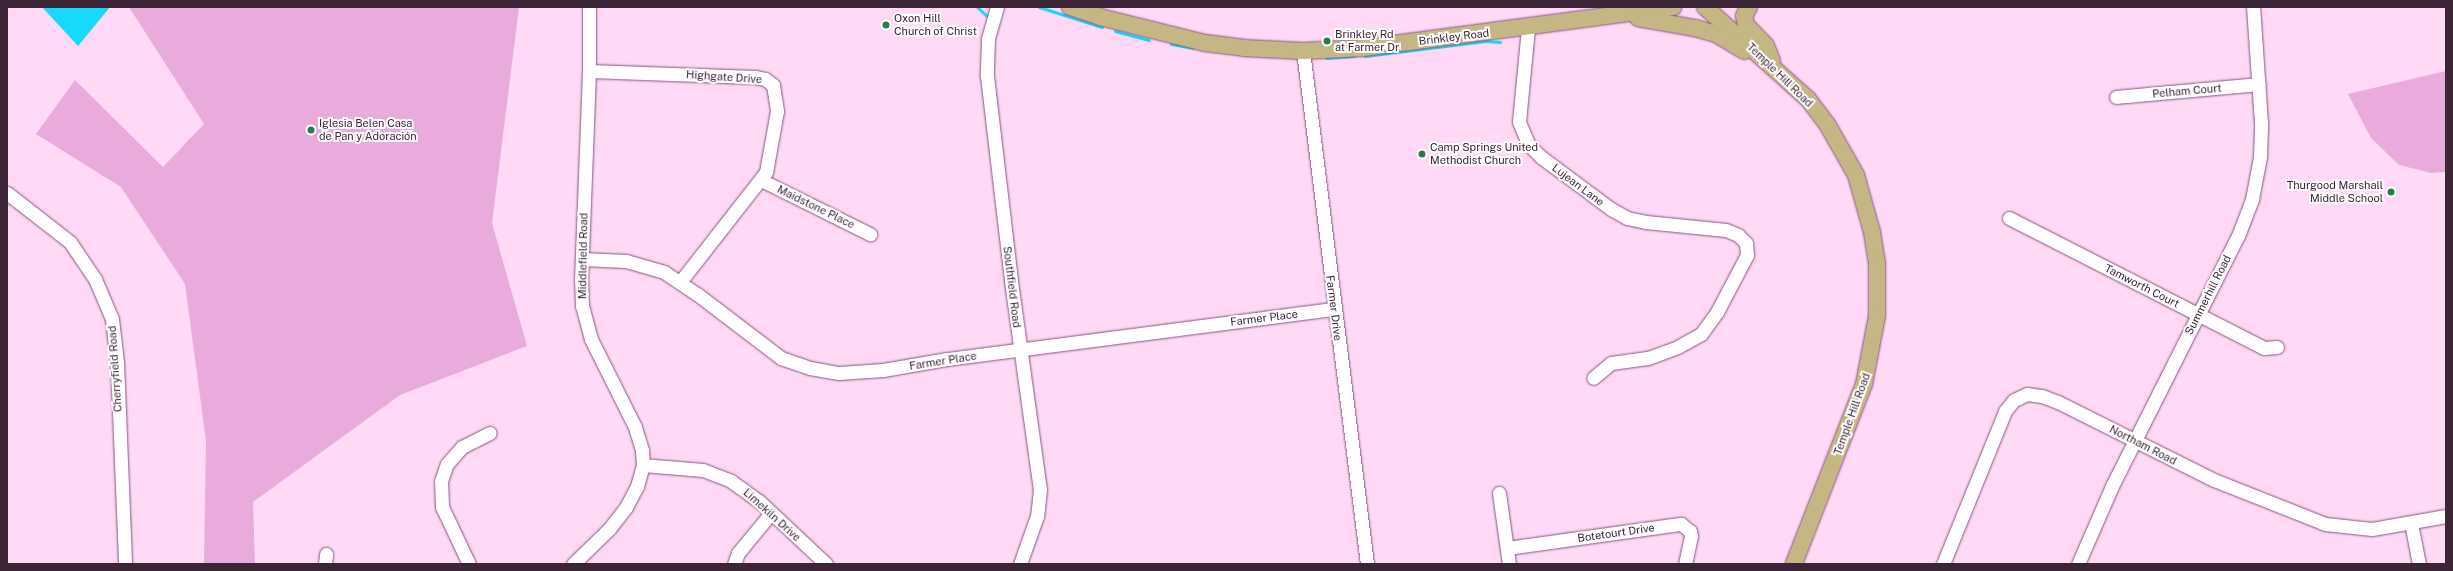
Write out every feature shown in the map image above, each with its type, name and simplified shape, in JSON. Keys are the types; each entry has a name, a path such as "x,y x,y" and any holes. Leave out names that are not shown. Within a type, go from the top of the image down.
{"main road":[{"name":"Brinkley Road","path":"1070,7 1100,17 1205,43 1243,48 1303,51 1363,48 1528,28 1673,7"},
{"name":"Temple Hill Road","path":"1705,7 1808,99 1827,124 1849,162 1864,200 1877,262 1877,316 1864,384 1794,564"},
{"path":"1749,7 1744,16 1746,25 1766,46 1775,68"},
{"path":"1617,15 1668,22 1709,32 1775,68"}],"street":[{"name":"Middlefield Road","path":"573,564 609,529 626,507 637,486 643,465 642,450 635,427 587,330 581,293 589,71 588,7"},
{"name":"Southfield Road","path":"997,7 988,39 987,76 1020,349 1040,489 1035,522 1020,564"},
{"name":"Summerhill Road","path":"2078,564 2097,517 2134,441 2238,236 2252,199 2260,157 2261,123 2253,7"},
{"name":"Lujean Lane","path":"1528,28 1518,122 1529,145 1541,157 1611,210 1627,218 1646,222 1726,230 1738,235 1746,243 1747,255 1717,312 1701,334 1678,347 1647,358 1611,363 1593,378"},
{"name":"Farmer Drive","path":"1303,51 1367,564"},
{"name":"Highgate Drive","path":"589,71 729,75 758,78 770,82 776,93 777,111 769,163 761,180 680,282"},
{"name":"Pelham Court","path":"2116,97 2258,84"},
{"name":"Maidstone Place","path":"761,180 870,234"},
{"name":"Cherryfield Road","path":"7,193 70,242 95,279 112,319 117,362 125,564"},
{"name":"Tamworth Court","path":"2009,218 2264,348 2277,347"},
{"name":"Farmer Place","path":"582,259 605,258 632,262 664,272 680,282 781,358 824,372 839,373 876,371 1020,349 1334,309"},
{"name":"Northam Road","path":"1943,564 2000,420 2010,405 2018,397 2031,394 2058,402 2214,480 2309,519 2357,529 2372,529 2446,516"},
{"path":"468,564 442,506 441,481 446,464 462,447 490,433"},
{"name":"Limekiln Drive","path":"643,465 690,468 716,474 748,493 826,564"},
{"path":"1499,493 1509,564"},
{"path":"734,564 738,553 771,513"},
{"path":"2411,523 2419,564"},
{"name":"Botetourt Drive","path":"1507,548 1681,524 1690,531 1691,536 1686,564"}],"shaded area":[{"path":"129,7 519,7 492,223 527,346 400,395 253,502 255,564 204,564 206,441 185,284 121,187 36,134 75,80 163,167 204,124"},
{"path":"2446,71 2446,172 2431,173 2399,165 2371,138 2348,94"}],"water":[{"path":"42,7 110,7 78,46"}],"waterway":[{"path":"977,7 987,16"},
{"path":"1039,7 1102,27"},
{"path":"1115,31 1149,40"},
{"path":"1365,56 1485,41 1500,42"},
{"path":"1171,44 1193,48"},
{"path":"1326,58 1354,56"}],"place":[{"name":"Oxon Hill Church of Christ","path":"886,25"},
{"name":"Brinkley Rd at Farmer Dr","path":"1327,41"},
{"name":"Iglesia Belen Casa de Pan y Adoración","path":"311,130"},
{"name":"Camp Springs United Methodist Church","path":"1422,154"},
{"name":"Thurgood Marshall Middle School","path":"2391,192"}]}
